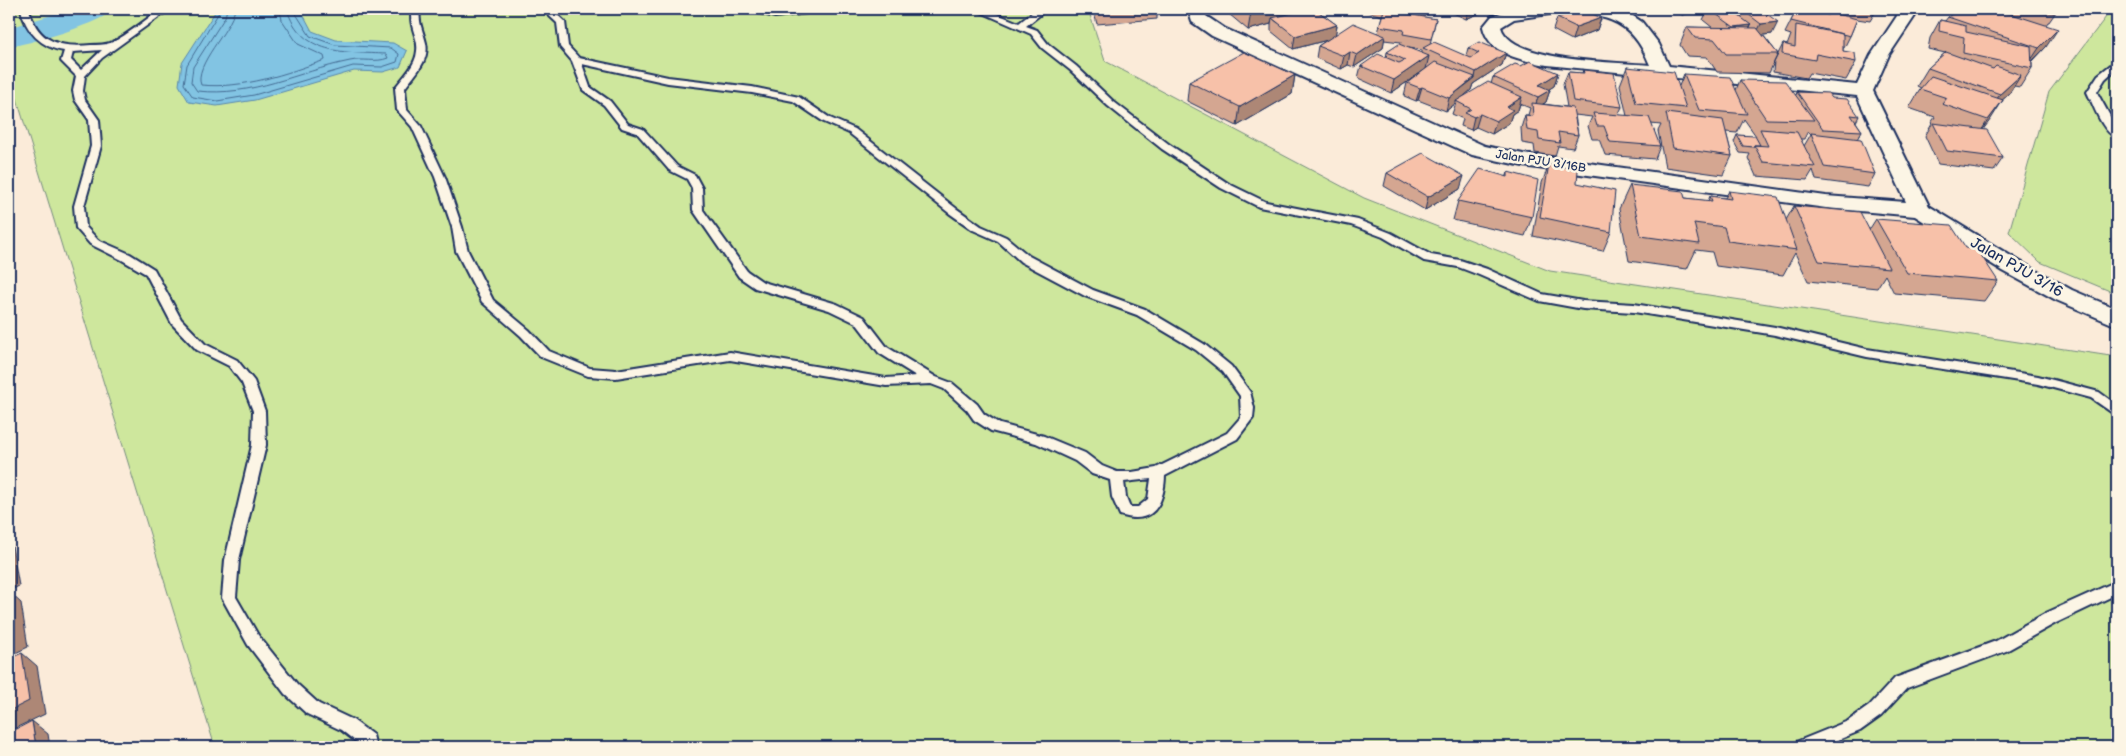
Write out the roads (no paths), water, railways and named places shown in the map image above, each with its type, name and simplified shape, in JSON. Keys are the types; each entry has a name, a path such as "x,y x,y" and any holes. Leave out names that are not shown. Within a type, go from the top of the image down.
{"street":[{"name":"Jalan PJU 3/16B","path":"1197,9 1198,18 1218,32 1479,151 1523,160 1826,202 1920,210"},
{"path":"1662,72 1652,45 1645,35 1634,24 1612,13 1586,9 1530,11 1500,18 1494,22 1492,27 1496,38 1505,47 1531,58 1662,72 1864,91"},
{"path":"1902,9 1906,16 1880,56 1864,91 1920,210"},
{"name":"Jalan PJU 3/16","path":"1920,210 2011,266 2064,295 2117,318"}],"lane":[{"path":"25,9 38,35 50,46 69,50 112,46"},
{"path":"166,9 112,46 81,75 78,91 80,100 94,120 96,146 79,206 81,228 94,242 126,257 150,272 176,321 201,348 232,363 248,382 260,411 259,445 232,560 229,598 253,640 291,689 312,709 347,725 367,740 368,747"},
{"path":"416,9 414,30 421,42 422,54 419,63 400,88 402,110 416,126 440,177 457,227 462,251 488,302 525,333 545,354 588,372 598,373 616,374 730,356 886,382 932,380"},
{"path":"546,9 560,22 564,47 576,60 586,88 607,103 625,126 640,131 673,168 691,177 697,188 698,210 743,274 759,286 832,307 860,320 883,350 932,380 948,386 972,407 979,417 996,428 1039,439 1080,457 1097,470 1116,478 1158,473 1232,436 1247,418 1246,395 1227,369 1200,346 1141,312 1089,293 1025,259 1002,240 977,228 953,211 852,131 827,120 796,99 752,90 668,80 576,60"},
{"path":"746,9 788,14 816,9"},
{"path":"981,9 997,18 1021,25 1034,32 1045,46 1073,68 1111,104 1166,147 1225,186 1263,205 1354,222 1387,235 1428,258 1460,264 1483,272 1539,297 1583,305 1634,308 1775,331 1867,353 2038,380 2095,395 2117,411"},
{"path":"1021,25 1034,17 1038,12 1037,9"},
{"path":"69,50 66,61 81,75"},
{"path":"2117,63 2101,78 2092,92 2106,121 2117,135"},
{"path":"1116,478 1119,497 1125,510 1134,514 1145,511 1156,500 1158,473"},
{"path":"1802,747 1854,726 1875,711 1901,683 2001,646 2051,618 2117,587"}],"water":[{"path":"217,9 296,9 304,16 312,31 336,40 393,43 407,51 400,67 383,72 354,71 255,100 217,106 189,102 179,85 182,63"}],"waterway":[{"path":"9,38 58,24 98,9"}]}
